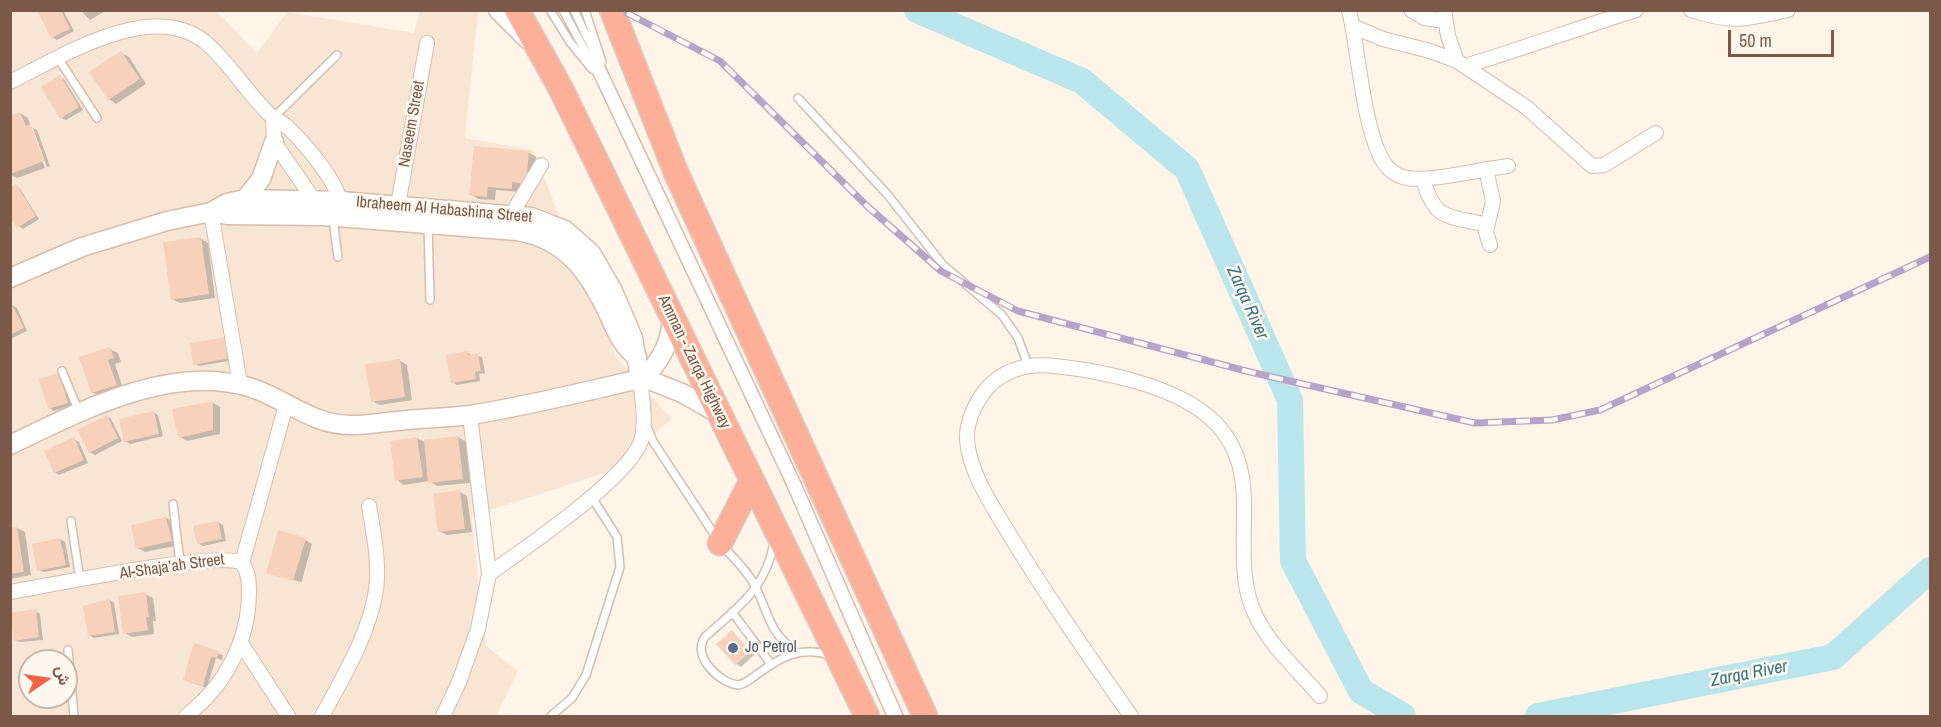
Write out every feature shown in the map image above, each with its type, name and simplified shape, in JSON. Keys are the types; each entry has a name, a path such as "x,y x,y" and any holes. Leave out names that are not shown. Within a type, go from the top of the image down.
{"highway":[{"name":"Amman - Zarqa Highway","path":"517,10 543,55 867,717"},
{"path":"612,10 677,175 925,717"},
{"path":"720,543 752,480"}],"street":[{"path":"498,10 543,55"},
{"path":"1349,10 1371,124 1380,156 1396,175 1424,179 1508,166"},
{"path":"1411,10 1424,18 1444,16 1451,47 1461,63"},
{"path":"1461,63 1636,10"},
{"path":"1691,10 1714,19 1732,20 1788,10"},
{"path":"10,82 108,35 139,24 162,24 183,29 202,40 219,55 273,118 292,132 329,177 335,213"},
{"path":"1352,26 1383,39 1430,51 1461,63 1526,107 1592,166 1604,165 1656,133"},
{"name":"Naseem Street","path":"398,205 427,43"},
{"path":"245,199 261,179 274,142 273,118"},
{"path":"274,142 314,200"},
{"path":"507,222 541,165"},
{"path":"1486,169 1493,201 1487,225 1490,245"},
{"path":"1424,179 1430,202 1438,212 1487,225"},
{"name":"Ibraheem Al Habashina Street","path":"10,278 114,237 211,212 227,203 245,199 314,200 335,213 428,225 507,222"},
{"name":"Ibraheem Al Habashina Street","path":"211,212 227,215 335,213 398,205 507,222 544,237 568,252 590,280 624,345 637,357 642,378"},
{"path":"211,212 240,384"},
{"path":"489,574 538,539 591,496 637,452 642,439 644,417 642,378 665,350 671,330 672,316"},
{"path":"1131,717 1053,606 991,502 972,461 967,439 971,415 981,395 998,378 1028,365 1042,364 1092,371 1144,385 1191,404 1217,426 1236,455 1243,477 1245,567 1249,600 1263,629 1320,696"},
{"path":"10,445 80,412 129,393 156,387 216,380 240,384 272,396 322,422 354,425 470,415 642,378 682,393 717,413"},
{"name":"Al-Shaja’ah Street","path":"10,592 180,563 226,558 242,563 286,405"},
{"path":"443,717 478,629 489,574 470,415"},
{"path":"322,717 363,635 377,582 376,545 369,506"},
{"path":"186,717 225,674 241,643 248,606 249,579 242,563"},
{"path":"241,643 288,717"}],"lane":[{"path":"550,10 578,54 601,73"},
{"path":"563,10 601,73 792,473 899,717"},
{"path":"574,10 791,485 891,717"},
{"path":"585,10 597,39 601,73"},
{"path":"273,118 337,55"},
{"path":"58,58 97,118"},
{"path":"798,98 887,194 943,265 1002,315 1017,338 1028,365"},
{"path":"335,213 338,257"},
{"path":"428,225 430,300"},
{"path":"62,370 80,412"},
{"path":"644,417 654,443 694,500 720,543 757,589 771,626 795,652"},
{"path":"551,717 572,698 586,675 620,567 617,537 591,496"},
{"path":"173,504 180,563"},
{"path":"71,521 80,580"},
{"path":"776,530 771,563 757,589 702,642 702,657 723,680 733,684 744,683 771,664 795,652 819,652 839,658"},
{"path":"732,612 771,664"}],"shaded area":[{"path":"10,11 216,11 257,53 287,12 414,33 420,11 478,11 465,138 533,150 616,357 672,419 605,473 471,516 486,646 518,671 496,716 11,716"}],"building":[{"path":"37,10 61,10 70,29 51,38"},
{"path":"121,51 140,79 108,100 89,72"},
{"path":"60,75 79,107 60,119 41,87"},
{"path":"20,112 26,126 30,124 44,161 10,174 10,116"},
{"path":"474,146 529,151 526,184 512,182 512,189 488,187 487,197 469,195"},
{"path":"16,184 36,216 17,228 10,217 10,187"},
{"path":"201,237 209,294 171,300 163,242"},
{"path":"10,301 24,328 10,335"},
{"path":"227,337 230,358 193,365 190,343"},
{"path":"110,347 114,358 108,360 117,385 91,393 79,357"},
{"path":"467,351 468,355 478,353 481,371 475,372 476,379 451,383 446,355"},
{"path":"400,359 405,397 371,402 365,364"},
{"path":"59,373 68,403 48,409 39,379"},
{"path":"213,401 213,430 178,438 172,409"},
{"path":"154,411 159,434 124,442 119,419"},
{"path":"107,415 118,438 89,453 77,430"},
{"path":"458,436 463,479 428,483 424,440"},
{"path":"74,437 84,460 54,473 44,451"},
{"path":"417,437 423,477 395,481 390,441"},
{"path":"460,490 465,529 438,532 433,494"},
{"path":"166,517 172,541 136,549 131,525"},
{"path":"218,521 222,539 197,544 193,526"},
{"path":"17,527 24,572 10,574 10,528"},
{"path":"278,530 306,538 293,581 266,573"},
{"path":"60,538 66,565 37,571 32,544"},
{"path":"146,592 148,630 123,634 118,596"},
{"path":"110,599 115,632 88,636 83,606"},
{"path":"36,609 39,637 14,641 10,613"},
{"name":"Jo Petrol","path":"732,630 750,652 735,665 716,644"},
{"path":"194,643 219,651 217,658 211,657 203,686 183,680"}],"waterway":[{"name":"Zarqa River","path":"917,10 1082,81 1187,169 1290,400 1293,561 1361,691 1403,716"},
{"name":"Zarqa River","path":"1538,716 1833,657 1930,570"}],"railway":[{"path":"627,13 720,61 867,206 941,271 1018,311 1250,372 1475,423 1552,420 1600,410 1930,257"}],"place":[{"name":"Jo Petrol","path":"733,648"}]}
